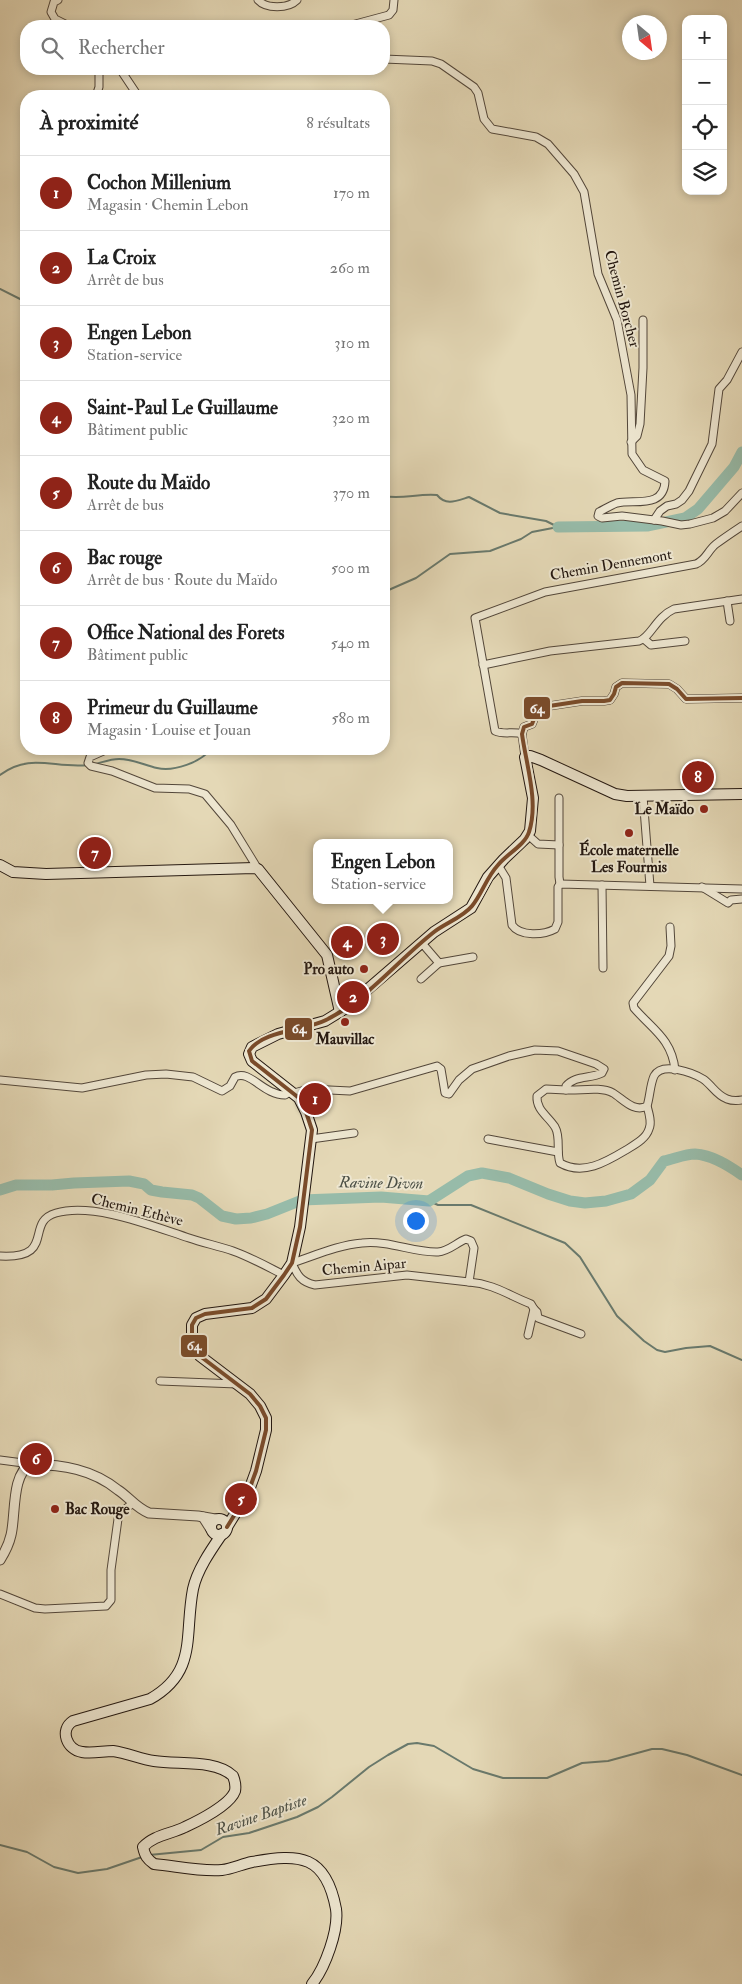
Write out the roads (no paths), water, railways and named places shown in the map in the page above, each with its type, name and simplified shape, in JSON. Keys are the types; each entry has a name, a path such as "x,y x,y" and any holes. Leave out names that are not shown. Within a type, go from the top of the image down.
{"main road":[{"path":"312,1984 317,1978 332,1942 336,1916 331,1889 323,1872 313,1864 306,1860 292,1857 250,1862 226,1870 208,1871 154,1864 147,1859 145,1854 143,1847 148,1842 161,1835 185,1827 222,1806 232,1798 236,1790 235,1782 228,1771 200,1764 171,1764 152,1761 118,1752 81,1752 73,1748 66,1740 68,1724 73,1721 150,1699 171,1684 180,1673 185,1660 193,1587 213,1546 218,1527 234,1514 248,1493 256,1471 266,1430 266,1418 260,1406 240,1384 200,1356 192,1342 192,1325 196,1318 205,1314 252,1308 266,1299 292,1263 300,1227 312,1130 306,1112 293,1092 258,1066 250,1057 250,1051 256,1044 270,1037 315,1025 340,1012 366,993 421,942 471,908 484,884 498,865 528,835 531,825 533,798 525,757 536,758 615,794 644,796 742,794"},
{"path":"0,865 13,872 46,874 258,869 327,955 340,1012"}],"street":[{"path":"57,20 51,12 54,2 58,0"},
{"path":"258,0 262,4 283,6 294,3 296,0"},
{"path":"370,20 389,15 393,10 394,0"},
{"name":"Chemin Borcher","path":"390,59 432,61 441,64 474,87 478,93 484,119 492,129 536,137 548,144 574,174 584,192 598,274 617,320 631,394 632,454 643,470 665,481 665,487 655,498 647,502 618,503 599,512 598,516 602,518 622,516 658,520"},
{"path":"98,90 100,75"},
{"path":"124,75 134,90"},
{"path":"631,442 637,436 640,424 641,381 644,368 643,320"},
{"path":"742,352 727,380 719,390 712,444 689,491 682,500 660,511 658,520 681,525 701,522 719,515 742,493"},
{"name":"Chemin Dennemont","path":"483,664 475,618 545,592 696,564 703,560 709,550 717,543 742,526"},
{"path":"522,734 495,731 483,664 550,651 639,641 644,639 665,613 674,609 742,599"},
{"path":"726,601 730,621"},
{"path":"644,639 649,645 685,641"},
{"path":"525,757 522,734 524,727 532,724 534,719 532,711 536,708 582,701 610,700 616,687 622,683 669,684 677,689 686,699 742,698"},
{"path":"94,755 90,757 88,763 91,766 112,771 155,788 189,789 205,794 231,825 258,869"},
{"path":"644,796 650,886"},
{"path":"498,865 506,878 512,925 517,931 522,933 548,933 555,929 558,922 558,887 560,884 558,877 558,798"},
{"path":"528,835 538,844 559,845"},
{"path":"560,884 742,889"},
{"path":"602,885 603,968"},
{"path":"702,887 728,903 731,900 742,899"},
{"path":"670,927 671,946 668,956 633,1003 634,1008 661,1035 670,1048 674,1058 675,1070"},
{"path":"421,942 439,963"},
{"path":"421,979 439,963 473,957"},
{"path":"0,1080 82,1088 166,1074 193,1077 222,1091 230,1086 234,1077 243,1074 249,1076 266,1090 285,1095 310,1089 350,1091 437,1066 441,1069 445,1093 450,1094 459,1080 472,1069 500,1058 535,1050 558,1051 596,1064 604,1069 602,1073 594,1077 575,1079 569,1083 566,1090"},
{"path":"647,1106 642,1109 634,1107 611,1092 600,1090 546,1089 537,1096 537,1103 542,1112 556,1128 560,1163 565,1166 584,1168 602,1164 646,1136 650,1128 647,1106 654,1076 659,1070 668,1067 705,1080 716,1093 725,1099 733,1101 742,1100"},
{"path":"311,1139 354,1133"},
{"path":"488,1139 558,1152"},
{"name":"Chemin Ethève","path":"0,1256 15,1256 28,1253 36,1245 39,1230 44,1219 53,1214 68,1210 87,1210 122,1218 233,1251 284,1276"},
{"name":"Chemin Aipar","path":"469,1282 474,1248 471,1241 466,1239 440,1252 388,1243 362,1243 342,1247 292,1263 299,1277 307,1284 315,1285 407,1275 492,1285 511,1296 531,1304 534,1309"},
{"path":"534,1309 537,1312 538,1318 581,1334"},
{"path":"528,1335 534,1309"},
{"path":"160,1381 240,1384"},
{"path":"0,1460 70,1467 94,1475 112,1484 133,1503 149,1513 203,1517 218,1527"},
{"path":"0,1560 12,1532 21,1472 31,1464"},
{"path":"0,1594 36,1608 45,1609 106,1606 109,1604 111,1600 111,1570 118,1519 120,1513 133,1503"}],"waterway":[{"path":"0,289 20,299"},
{"path":"558,527 647,526 685,518 698,509 734,467 742,452"},
{"path":"390,497 437,495 448,502 469,497 500,513 546,521 558,527"},
{"path":"390,589 416,578 450,554 490,551 521,539 532,532 558,527"},
{"path":"95,764 124,759 157,768 171,769 187,765 206,755"},
{"path":"0,775 22,764 88,765"},
{"name":"Ravine Divon","path":"0,1190 16,1185 129,1181 144,1184 151,1190 192,1195 199,1198 222,1216 236,1219 267,1214 302,1200 381,1197 429,1201 468,1176 482,1173 509,1178 570,1201 585,1203 606,1201 631,1194 650,1180 664,1161 691,1154 714,1158 742,1175"},
{"path":"429,1201 438,1205 471,1205 565,1243 580,1257 617,1316 644,1341 657,1350 665,1352 710,1346 742,1360"},
{"name":"Ravine Baptiste","path":"149,1855 201,1850 223,1837 249,1833 297,1817 318,1807 369,1767 408,1744 417,1743 434,1746 473,1769 503,1778 547,1778 582,1763 608,1761 652,1749 662,1749 687,1755 742,1775"},
{"name":"Ravine Baptiste","path":"0,1845 27,1852 54,1867 78,1873 107,1869 142,1857"}],"place":[{"name":"Primeur du Guillaume","path":"698,777"},
{"name":"Le Maïdo","path":"704,809"},
{"name":"École maternelle Les Fourmis","path":"629,833"},
{"name":"Office National des Forets","path":"95,853"},
{"name":"Engen Lebon","path":"383,939"},
{"name":"Saint-Paul Le Guillaume","path":"347,942"},
{"name":"Pro auto","path":"364,969"},
{"name":"La Croix","path":"353,997"},
{"name":"Mauvillac","path":"345,1022"},
{"name":"Cochon Millenium","path":"315,1099"},
{"name":"Bac rouge","path":"36,1459"},
{"name":"Route du Maïdo","path":"241,1499"},
{"name":"Bac Rouge","path":"55,1509"}]}
